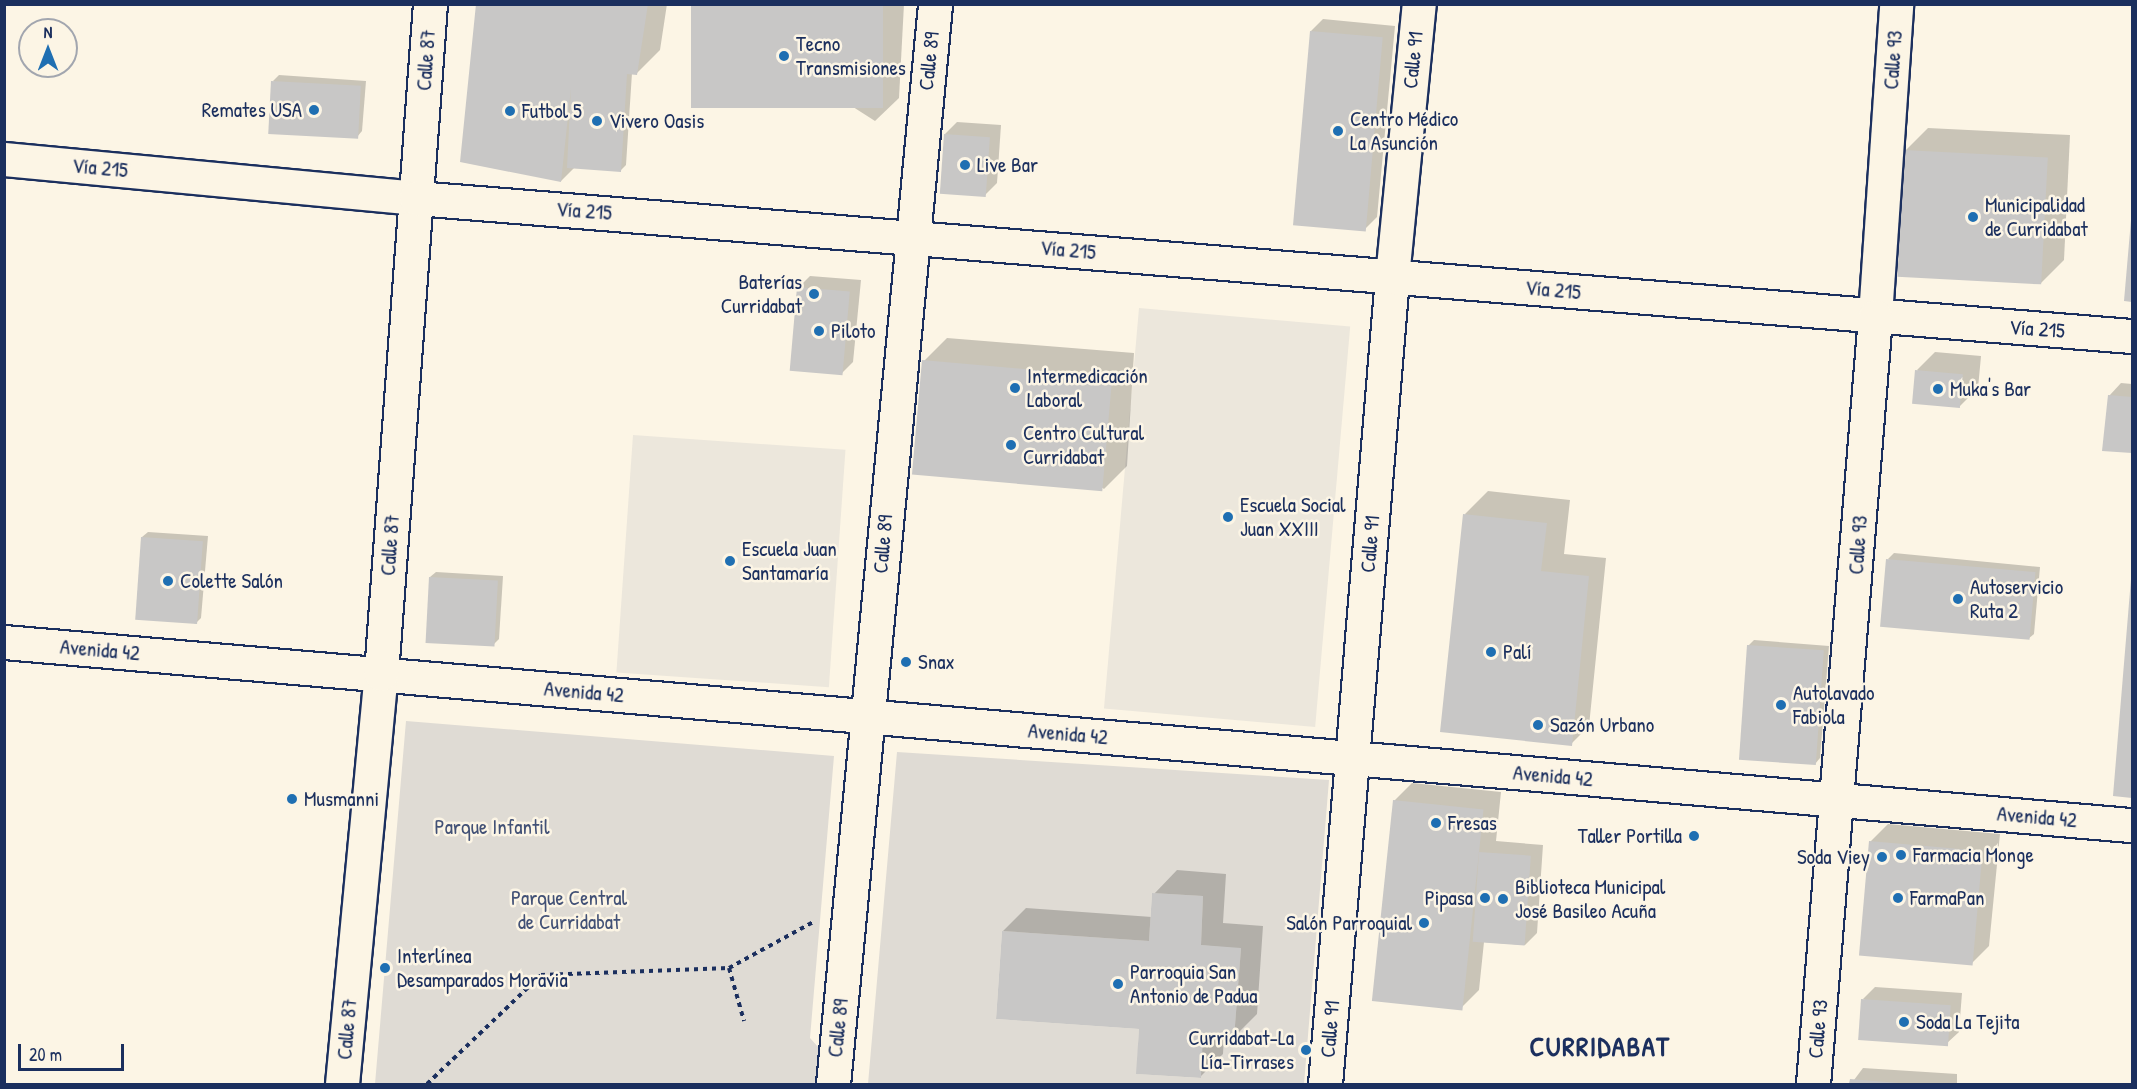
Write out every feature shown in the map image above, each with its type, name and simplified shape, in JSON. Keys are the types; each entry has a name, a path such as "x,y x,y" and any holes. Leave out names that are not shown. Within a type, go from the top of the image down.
{"street":[{"name":"Calle 87","path":"342,1084 381,674 430,4"},
{"name":"Calle 89","path":"833,1084 910,237 935,4"},
{"name":"Calle 91","path":"1325,1084 1392,277 1419,4"},
{"name":"Calle 93","path":"1813,1084 1838,800 1896,4"},
{"name":"Vía 215","path":"4,159 416,198 2133,336"},
{"name":"Avenida 42","path":"4,642 1352,760 2133,825"}],"path":[{"path":"427,1084 541,975 729,968 850,902"},
{"path":"729,968 744,1021"}],"shaded area":[{"name":"Escuela Social Juan XXIII","path":"1139,308 1350,326 1315,727 1104,708"},
{"name":"Escuela Juan Santamaría","path":"633,435 845,450 829,687 616,672"}],"green space":[{"name":"Parque Central de Curridabat","path":"406,721 834,756 810,1038 835,1066 813,1084 375,1084"},
{"path":"897,752 1329,780 1304,1084 868,1084","holes":["1152,893 1203,896 1201,945 1241,949 1234,1038 1203,1036 1200,1078 1137,1074 1139,1029 996,1019 1002,931 1149,941"]}],"building":[{"path":"476,4 648,4 637,75 627,74 621,172 567,168 571,88 561,182 460,162"},
{"name":"Tecno Transmisiones","path":"691,4 883,4 883,108 691,108"},
{"name":"Centro Médico La Asunción","path":"1310,31 1383,37 1366,232 1293,225"},
{"name":"Remates USA","path":"271,81 361,86 358,139 268,134"},
{"name":"Live Bar","path":"944,134 990,137 986,197 940,194"},
{"name":"Municipalidad de Curridabat","path":"1904,150 2048,158 2041,284 1897,277"},
{"path":"2132,220 2132,302 2124,301"},
{"name":"Piloto","path":"797,287 850,292 842,375 790,371"},
{"name":"Centro Cultural Curridabat","path":"922,360 1112,377 1102,491 912,475"},
{"name":"Muka's Bar","path":"1915,370 1963,374 1960,408 1912,404"},
{"path":"2108,395 2132,397 2132,453 2102,451"},
{"name":"Palí","path":"1463,514 1547,523 1541,571 1589,576 1572,746 1440,732"},
{"name":"Colette Salón","path":"141,537 203,541 197,624 135,620"},
{"name":"Autoservicio Ruta 2","path":"1886,559 2035,572 2030,640 1880,627"},
{"path":"429,577 498,581 494,647 426,643"},
{"path":"2132,579 2132,798 2113,796"},
{"name":"Autolavado Fabiola","path":"1747,645 1824,650 1816,765 1739,760"},
{"name":"Salón Parroquial","path":"1393,800 1484,810 1462,1010 1372,1001"},
{"path":"1869,841 1983,851 1973,965 1859,956"},
{"path":"1479,852 1531,856 1525,945 1473,942"},
{"name":"Parroquia San Antonio de Padua","path":"1152,893 1203,896 1201,945 1241,948 1234,1038 1203,1036 1201,1078 1136,1074 1139,1029 996,1019 1002,931 1149,941"},
{"name":"Soda La Tejita","path":"1861,999 1951,1005 1948,1046 1858,1040"},
{"path":"1850,1079 1899,1083 1899,1084 1849,1084"}],"place":[{"name":"Tecno Transmisiones","path":"784,56"},
{"name":"Remates USA","path":"314,110"},
{"name":"Futbol 5","path":"510,111"},
{"name":"Vivero Oasis","path":"597,121"},
{"name":"Centro Médico La Asunción","path":"1338,131"},
{"name":"Live Bar","path":"965,165"},
{"name":"Municipalidad de Curridabat","path":"1973,217"},
{"name":"Baterías Curridabat","path":"814,294"},
{"name":"Piloto","path":"819,331"},
{"name":"Intermedicación Laboral","path":"1015,388"},
{"name":"Muka's Bar","path":"1938,389"},
{"name":"Centro Cultural Curridabat","path":"1011,445"},
{"name":"Escuela Social Juan XXIII","path":"1228,517"},
{"name":"Escuela Juan Santamaría","path":"730,561"},
{"name":"Colette Salón","path":"168,581"},
{"name":"Autoservicio Ruta 2","path":"1958,599"},
{"name":"Palí","path":"1491,652"},
{"name":"Snax","path":"906,662"},
{"name":"Autolavado Fabiola","path":"1781,705"},
{"name":"Sazón Urbano","path":"1538,725"},
{"name":"Musmanni","path":"292,799"},
{"name":"Fresas","path":"1436,823"},
{"name":"Taller Portilla","path":"1694,836"},
{"name":"Farmacia Monge","path":"1901,855"},
{"name":"Soda Viey","path":"1882,857"},
{"name":"Pipasa","path":"1485,898"},
{"name":"FarmaPan","path":"1898,898"},
{"name":"Biblioteca Municipal José Basileo Acuña","path":"1503,899"},
{"name":"Salón Parroquial","path":"1424,923"},
{"name":"Interlínea Desamparados Moravia","path":"385,968"},
{"name":"Parroquia San Antonio de Padua","path":"1118,984"},
{"name":"Soda La Tejita","path":"1904,1022"},
{"name":"Curridabat-La Lía-Tirrases","path":"1306,1050"}],"district":[{"name":"CURRIDABAT","path":"1600,1047"}],"park label":[{"name":"Parque Infantil","path":"492,827"}]}
